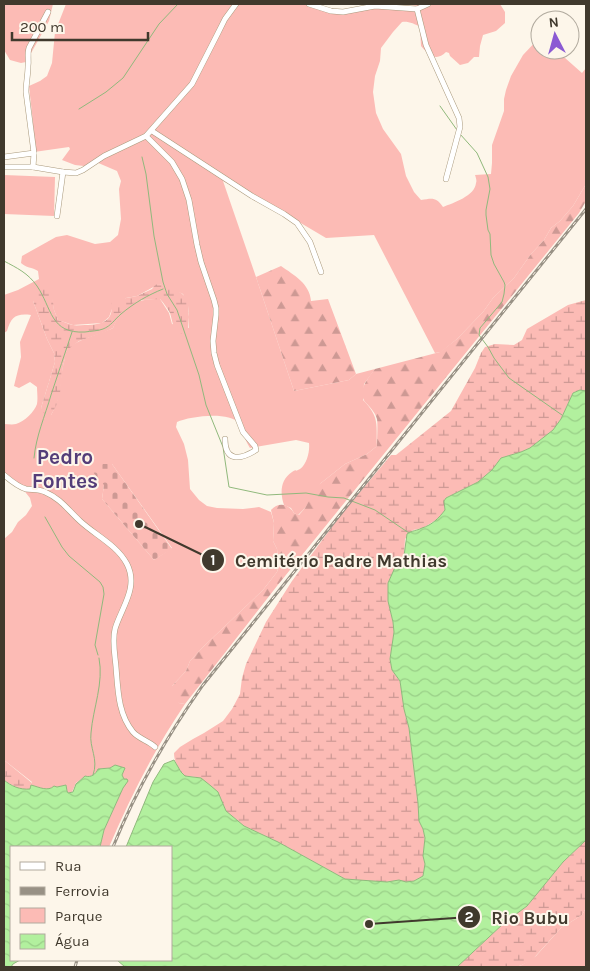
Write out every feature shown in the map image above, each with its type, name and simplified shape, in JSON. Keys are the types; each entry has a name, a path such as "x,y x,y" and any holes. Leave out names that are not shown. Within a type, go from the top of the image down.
{"street":[{"path":"4,167 33,167 72,173 80,172 104,156 146,136 192,84 225,19 236,4"},
{"path":"309,4 331,11 343,12 375,6 417,9 428,4"},
{"path":"417,9 426,45 459,118 460,127 446,179"},
{"path":"33,167 34,153 26,92 28,54 29,48 48,12"},
{"path":"152,131 297,223 310,242 321,272"},
{"path":"146,136 175,166 190,200 197,245 216,308 214,341 216,365 243,432 255,446 256,450 244,456 234,457 229,455 226,450 225,439"},
{"path":"4,157 34,153"},
{"path":"57,216 63,172"},
{"path":"4,475 26,489 42,491 59,500 79,520 115,548 127,565 130,577 130,594 115,629 114,638 118,694 122,709 133,732 156,747"}],"green space":[{"path":"4,4 53,4 49,21 26,62 21,63 10,60 4,50"},
{"path":"66,4 311,4 339,10 378,4 411,6 424,4 500,4 505,12 505,23 496,31 483,35 479,57 474,57 468,63 460,65 446,52 439,57 430,54 421,46 420,27 407,22 402,22 381,48 373,92 376,113 383,129 401,154 406,176 414,192 421,200 434,199 443,207 472,192 475,188 475,175 491,174 492,145 504,111 506,90 511,76 523,55 530,48 530,60 567,60 582,73 586,68 586,184 573,206 551,228 544,240 531,254 514,278 493,298 483,312 457,339 441,352 435,353 374,235 326,238 223,181 294,391 349,380 356,374 375,369 364,384 363,400 375,416 377,446 367,454 345,464 321,483 305,508 298,515 291,508 284,505 282,487 288,475 300,469 306,461 309,443 296,440 250,448 240,424 234,419 209,416 177,422 176,427 184,444 188,460 190,489 207,506 243,509 259,507 271,512 274,523 273,541 277,549 279,565 277,572 263,590 204,646 190,661 186,671 172,686 179,703 185,704 144,774 109,846 100,846 104,830 124,786 123,777 113,766 98,769 93,775 85,776 76,783 72,792 68,793 66,785 42,789 31,785 32,782 4,760 4,539 12,532 32,506 30,498 22,488 4,473 4,424 19,423 32,413 37,404 37,387 30,382 19,388 14,386 21,357 20,342 31,315 18,315 12,319 7,331 4,333 4,295 39,279 38,271 21,263 22,256 56,237 67,235 95,244 110,242 118,235 121,219 119,189 121,181 117,171 96,162 84,166 62,160 70,149 69,147 34,152 29,86 47,76 52,63 55,32","holes":["159,284 183,294 189,308 189,328 172,324 169,313 160,299 143,300 132,303 123,309 113,328 70,346 65,354 59,395 55,408 51,415 41,408 55,362 54,353 33,301 51,294 58,320 73,325 102,323 109,317 112,309 126,298 137,296","112,464 172,548 154,560 102,499 104,485"]},
{"path":"4,175 55,177 54,216 4,214"},
{"path":"586,184 586,201 579,213 277,586 185,704 174,700 171,694 172,686 186,671 190,661 263,590 277,572 279,565 277,549 273,541 274,523 271,510 274,507 283,505 299,515 315,489 321,483 345,464 367,454 377,446 377,419 374,412 363,399 362,394 364,385 375,369 440,352 457,339 483,312 493,298 514,278 531,254 544,240 551,228 573,206"},
{"path":"281,266 304,285 308,290 311,301 328,299 356,374 349,380 294,391 256,277"},
{"path":"159,284 176,290 186,298 189,306 187,333 182,334 176,331 170,313 160,299 142,300 132,304 120,313 113,328 79,341 67,350 56,406 51,415 45,415 41,408 55,362 54,353 33,301 38,286 45,286 52,294 54,310 58,320 71,325 91,325 106,321 111,313 111,301 137,296"},
{"path":"586,300 586,391 580,390 573,393 561,419 553,430 530,448 501,458 492,470 478,482 446,498 444,501 445,510 439,518 423,528 413,530 405,539 404,556 388,583 388,601 394,632 390,659 392,670 400,681 409,728 419,821 425,838 423,876 414,881 406,882 399,880 387,882 345,879 278,842 244,826 226,811 218,792 196,777 185,776 177,766 174,753 180,747 223,721 240,694 246,664 266,622 292,581 340,516 391,455 396,455 451,411 485,347 495,344 514,345 522,340 527,329 568,305"},
{"path":"103,464 112,464 172,549 154,560 102,499 104,485 92,471"},
{"path":"4,760 32,783 30,790 16,787 4,780"},
{"path":"586,840 586,908 582,915 561,928 532,960 522,965 516,967 457,967 504,923 527,906 563,862"},
{"path":"586,908 586,967 516,967 536,956 561,928 582,915"}],"water":[{"path":"580,390 586,391 586,840 563,862 527,906 504,923 457,967 125,967 118,961 172,961 172,846 126,846 153,782 164,764 174,760 185,776 201,778 218,792 226,811 244,826 278,842 345,879 387,882 399,880 406,882 414,881 423,876 425,838 419,821 409,728 400,681 392,670 390,659 394,632 388,601 388,583 397,563 404,556 407,534 426,527 435,521 445,510 444,501 446,498 478,482 492,470 501,458 530,448 553,430 561,419 573,393"},
{"path":"115,765 125,768 122,775 128,781 104,830 100,846 10,846 10,961 18,961 11,967 4,967 4,780 13,786 23,789 30,789 31,785 46,789 66,785 68,793 73,792 76,784 85,776 95,774 98,769 110,768"}],"waterway":[{"path":"79,109 106,92 123,78 159,24 178,4"},
{"path":"440,106 457,130"},
{"path":"460,134 477,153 488,177 490,189 486,215 490,234 491,255 505,285 502,302 480,328 479,335 509,378 562,415"},
{"path":"142,157 163,282 167,294 177,310 199,375 206,405 223,447 229,487 267,495 306,493 344,498 375,510 409,533"},
{"path":"4,261 30,278 42,294 58,324 74,332 106,328 136,303 163,289"},
{"path":"34,458 41,426 72,332"},
{"path":"45,517 69,556 100,582 103,587 104,594 95,645 98,655"},
{"path":"93,775 95,764 91,733 100,677 99,658"}],"railway":[{"path":"113,846 153,764 203,685 586,209"},
{"path":"75,967 77,961"}],"place":[{"name":"Cemitério Padre Mathias","path":"139,524"},
{"name":"Rio Bubu","path":"369,924"}],"district":[{"name":"Pedro Fontes","path":"65,469"}]}
